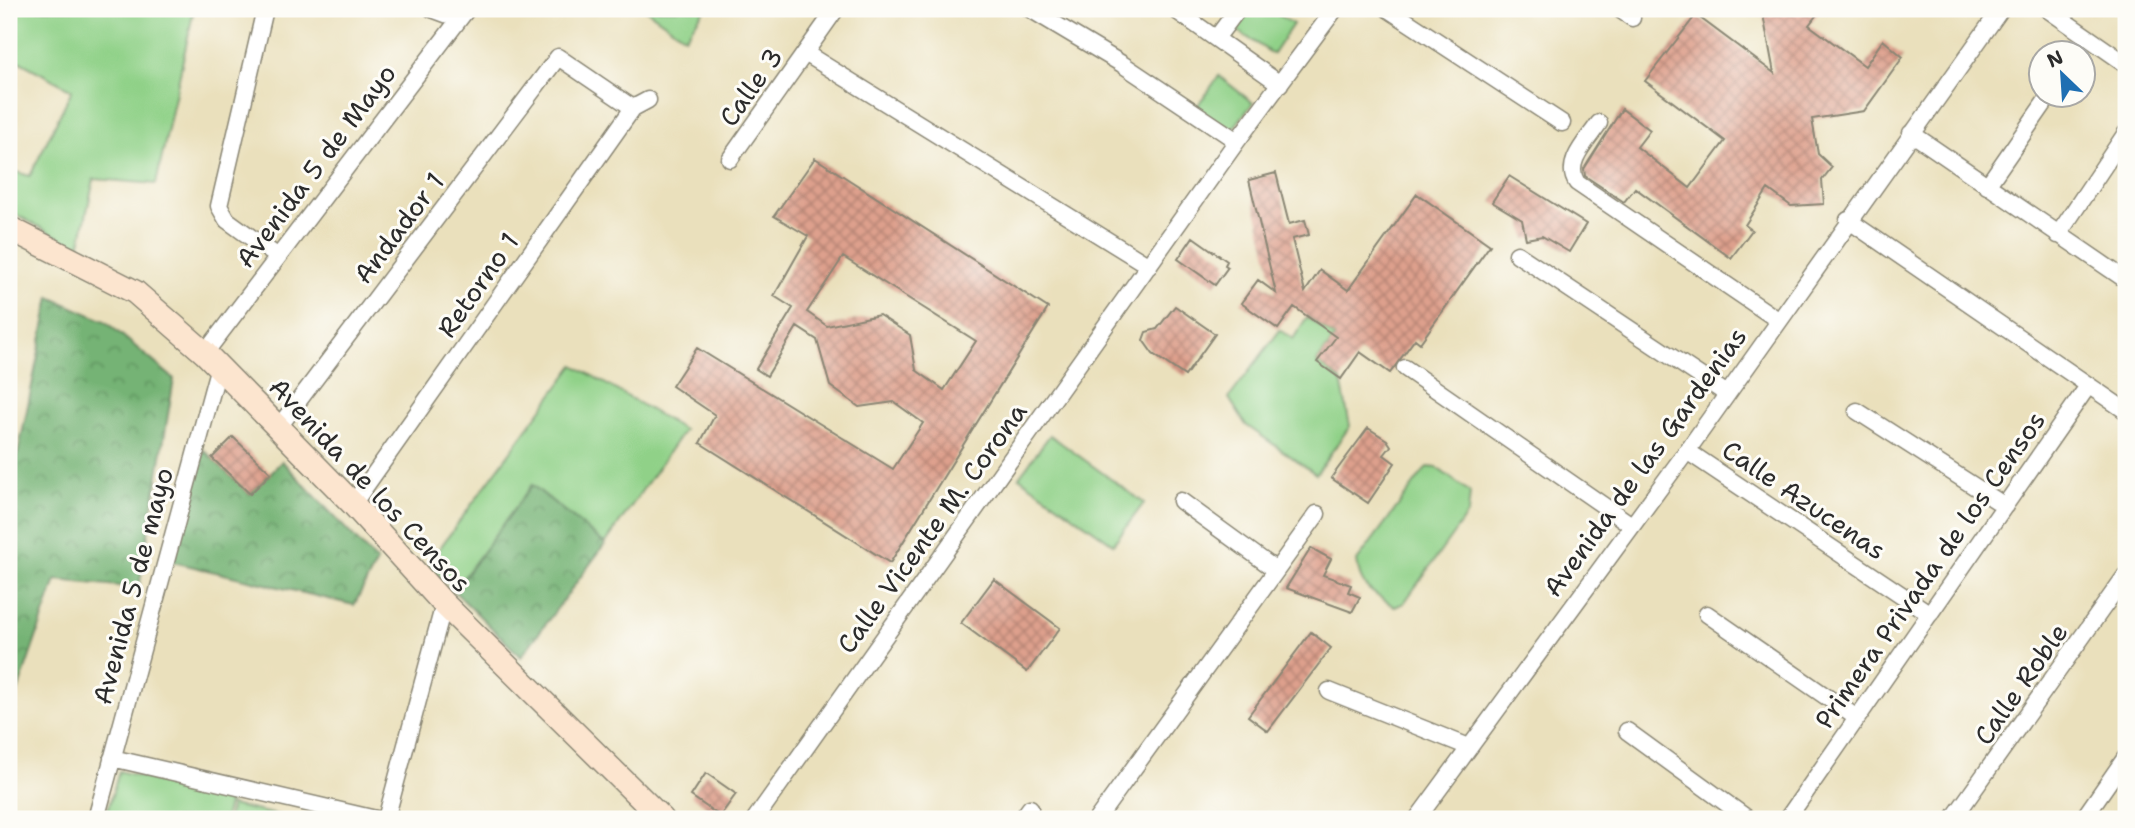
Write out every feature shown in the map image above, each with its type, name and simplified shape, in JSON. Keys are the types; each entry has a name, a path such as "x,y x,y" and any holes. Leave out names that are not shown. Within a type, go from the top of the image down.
{"street":[{"path":"265,9 219,206 227,220 278,257"},
{"path":"432,9 463,14"},
{"name":"Calle 3","path":"730,159 836,9"},
{"path":"1030,9 1122,64 1237,141"},
{"path":"1174,9 1280,84"},
{"path":"1217,37 1238,9"},
{"name":"Calle Vicente M. Corona","path":"755,819 1237,141 1335,9"},
{"path":"1388,9 1562,123"},
{"name":"Avenida de las Gardenias","path":"1417,819 1630,524 1687,451 1848,220 2001,9"},
{"path":"2047,9 2126,64"},
{"name":"Avenida 5 de Mayo","path":"212,359 278,257 463,14"},
{"path":"805,53 1149,266"},
{"name":"Andador 1","path":"278,428 558,57 633,108"},
{"name":"Retorno 1","path":"353,504 633,108 648,100"},
{"path":"1987,186 2041,108"},
{"path":"1599,123 1572,164 1571,175 1577,183 1778,320"},
{"path":"1911,133 2126,279"},
{"path":"2058,235 2126,134"},
{"path":"1848,220 2126,411"},
{"name":"Avenida de los Censos","path":"9,228 135,292 212,359 353,504 444,604 662,819"},
{"path":"1517,254 1727,394"},
{"name":"Avenida 5 de mayo","path":"96,819 212,359"},
{"path":"1405,368 1630,524"},
{"name":"Primera Privada de los Censos","path":"1787,819 2088,386"},
{"path":"1857,411 2005,506"},
{"name":"Calle Azucenas","path":"1687,451 1930,614"},
{"path":"1181,501 1276,570"},
{"path":"1097,819 1317,514"},
{"name":"Calle Roble","path":"1953,819 2126,575"},
{"path":"386,819 444,604"},
{"path":"1707,614 1857,718"},
{"path":"1329,691 1469,747"},
{"path":"1627,731 1748,819"},
{"path":"2083,819 2126,757"},
{"path":"112,758 376,819"}],"green space":[{"path":"9,9 194,9 156,184 94,179 79,248 9,211 9,170 30,176 72,90 9,56"},
{"path":"645,9 705,9 685,37"},
{"path":"1249,9 1269,9 1293,24 1273,54 1236,30"},
{"path":"1219,76 1253,103 1228,135 1193,112"},
{"path":"50,297 105,321 174,379 139,588 56,580 9,717 9,498"},
{"path":"1307,317 1335,337 1317,362 1341,380 1350,426 1316,474 1246,425 1229,398 1280,330 1293,339"},
{"path":"574,365 684,430 605,544 532,485 454,591 428,564"},
{"path":"1050,435 1144,503 1113,544 1019,477"},
{"path":"204,450 250,494 282,461 377,562 354,605 173,562"},
{"path":"1427,467 1437,468 1470,492 1468,513 1404,603 1395,607 1369,589 1361,578 1357,561"},
{"path":"532,485 605,544 521,657 454,591"},
{"path":"119,771 229,800 224,819 105,819"},
{"path":"231,805 295,819 227,819"}],"building":[{"path":"1762,9 1821,9 1809,25 1865,66 1883,40 1903,57 1864,111 1812,119 1818,154 1832,167 1822,180 1824,204 1791,206 1768,189 1745,225 1752,230 1731,258 1635,188 1624,202 1585,176 1584,169 1622,109 1650,130 1637,147 1690,188 1725,141 1645,81 1696,15 1774,73"},
{"path":"815,158 1048,308 890,563 700,443 715,415 672,386 697,348 893,469 923,423 894,402 859,407 830,386 817,340 797,327 767,376 756,369 793,308 774,296 808,236 774,216","holes":["843,257 976,341 944,390 916,370 910,335 879,315 827,326 807,312"]},
{"path":"1276,173 1289,224 1305,220 1309,235 1292,239 1305,292 1320,270 1348,290 1417,194 1490,245 1420,343 1415,339 1390,373 1360,352 1341,379 1317,362 1336,337 1294,307 1278,329 1241,303 1258,280 1276,293 1249,180"},
{"path":"1509,176 1586,224 1569,252 1542,236 1526,239 1522,220 1492,202"},
{"path":"1193,237 1227,261 1225,265 1228,267 1215,285 1178,259"},
{"path":"1175,306 1215,334 1185,376 1153,354 1143,340 1146,332 1157,329"},
{"path":"1368,428 1387,440 1391,446 1384,455 1395,463 1368,503 1331,478"},
{"path":"233,437 271,473 250,494 212,458"},
{"path":"1311,548 1331,559 1323,575 1351,585 1348,592 1360,597 1352,612 1286,588"},
{"path":"994,579 1060,628 1027,672 961,623"},
{"path":"1311,632 1331,648 1268,731 1248,716"},
{"path":"706,773 736,794 720,816 691,796"}]}
